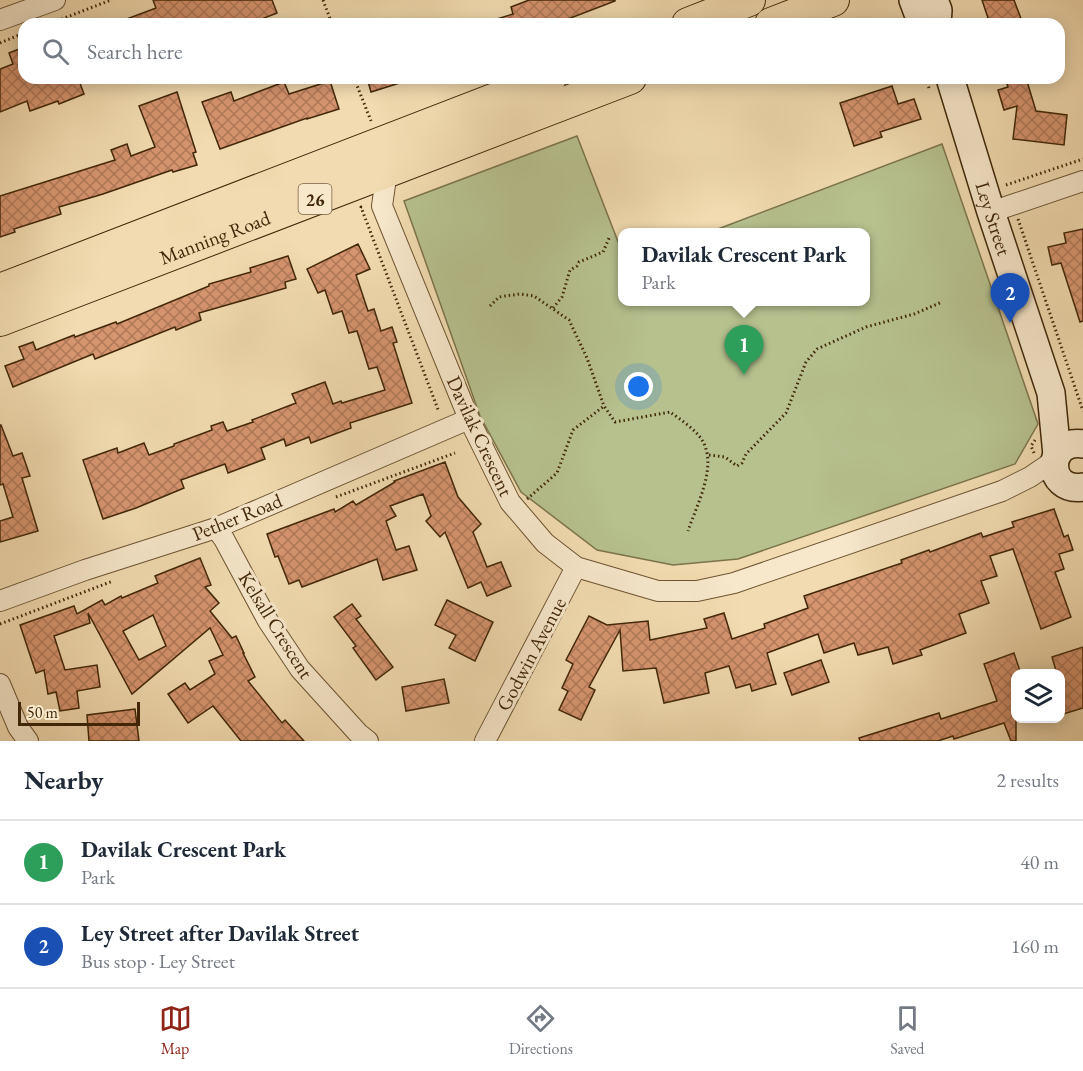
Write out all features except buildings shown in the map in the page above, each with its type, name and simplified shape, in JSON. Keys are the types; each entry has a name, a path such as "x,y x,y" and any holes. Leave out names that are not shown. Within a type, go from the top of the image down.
{"main road":[{"path":"703,18 749,0"},
{"path":"786,18 832,0"},
{"name":"Manning Road","path":"0,290 534,84"},
{"name":"Manning Road","path":"0,320 355,197 387,171 614,84"}],"street":[{"path":"0,20 55,0"},
{"path":"913,0 922,18"},
{"path":"934,0 938,10 937,18"},
{"name":"Ley Street","path":"952,84 1002,209 1052,393 1065,474"},
{"path":"355,197 382,206 387,171"},
{"path":"1002,209 1083,181"},
{"name":"Davilak Crescent","path":"382,206 469,419 510,502 545,543 576,567 658,591 697,591 734,583 1002,491 1034,485 1065,474"},
{"name":"Ley Street","path":"1052,393 1083,439"},
{"name":"Pether Road","path":"0,601 85,570 216,528 469,419"},
{"path":"1083,444 1075,443 1066,446 1065,474 1083,510"},
{"name":"Kelsall Crescent","path":"216,528 268,621 300,669 368,741"},
{"name":"Godwin Avenue","path":"485,741 576,567"},
{"path":"0,684 18,727 28,741"}],"path":[{"path":"64,18 111,0"},
{"path":"323,0 330,18"},
{"path":"0,43 18,36"},
{"path":"356,84 374,128"},
{"path":"1083,159 1006,185 1002,209 1083,411"},
{"path":"355,197 446,428"},
{"path":"553,308 562,297 570,270 579,262 603,252 610,236"},
{"path":"489,306 499,297 520,294 534,296 569,320 604,406 615,422 670,412 702,439 709,455 708,472 688,531"},
{"path":"709,455 725,457 737,466 742,463 746,454 786,413 806,362 817,350 866,327 914,314 942,302"},
{"path":"515,509 557,472 573,430 604,406"}],"green space":[{"path":"577,136 618,242 618,306 870,306 870,228 721,228 942,144 1038,424 1015,464 738,559 673,565 597,550 521,492 480,416 404,201"}],"place":[{"name":"Ley Street after Davilak Street","path":"1010,323"},
{"name":"Davilak Crescent Park","path":"744,375"}]}
